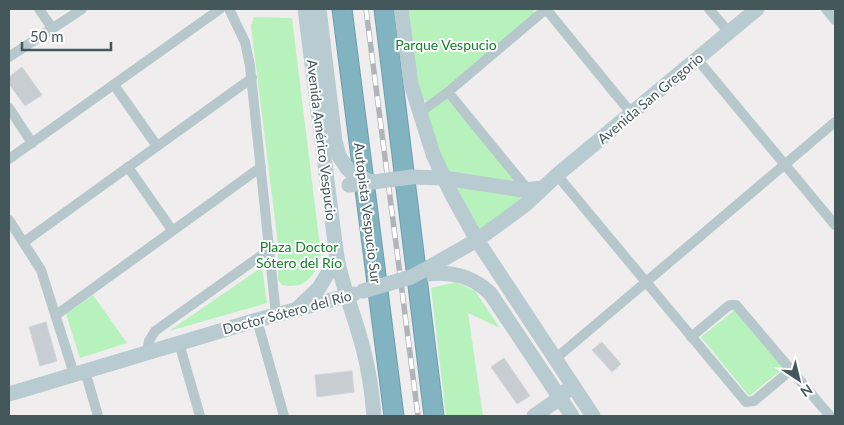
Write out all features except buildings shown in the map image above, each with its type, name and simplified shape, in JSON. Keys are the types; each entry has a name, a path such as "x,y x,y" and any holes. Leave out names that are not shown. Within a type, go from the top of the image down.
{"highway":[{"name":"Autopista Vespucio Sur","path":"342,9 394,416"},
{"path":"384,9 434,416"}],"main road":[{"name":"Avenida Américo Vespucio","path":"305,9 337,258 346,296 366,362 374,416"},
{"path":"319,9 336,146 347,168 354,175 369,182"},
{"path":"401,9 410,75 419,113 433,154 444,178 477,240 592,416"},
{"name":"Avenida San Gregorio","path":"477,240 525,205 536,189 557,175 757,9"},
{"path":"330,202 337,192 349,185 412,176 536,189"},
{"path":"427,272 477,240"},
{"path":"295,310 319,288 337,258"},
{"path":"427,272 457,274 475,281 490,292 572,416"},
{"name":"Doctor Sótero del Río","path":"9,394 147,352 427,272"},
{"path":"534,416 560,398 567,389 567,377"}],"street":[{"path":"39,9 52,28"},
{"path":"9,57 82,9"},
{"path":"9,159 220,9"},
{"path":"229,9 245,42 252,78 276,315"},
{"path":"419,113 448,92 546,9 631,113"},
{"path":"709,9 729,32"},
{"path":"826,9 835,20"},
{"path":"697,59 835,225"},
{"path":"24,242 252,78"},
{"path":"114,85 157,146"},
{"path":"448,92 536,189"},
{"path":"9,108 32,142"},
{"path":"555,358 835,122"},
{"path":"128,167 172,230"},
{"path":"56,315 261,167"},
{"path":"557,175 744,400 754,401 791,370"},
{"path":"9,220 42,270 56,315 98,416"},
{"path":"147,352 149,341 155,331 269,250"},
{"path":"692,337 730,305 736,305 830,416"},
{"path":"257,320 284,416"},
{"path":"179,343 200,416"}],"green space":[{"name":"Parque Vespucio","path":"407,9 534,9 534,14 443,91 427,101 421,99"},
{"name":"Plaza Doctor Sótero del Río","path":"254,17 292,18 321,255 316,269 308,280 297,285 282,285 278,280 278,245 251,26"},
{"path":"445,97 518,182 452,174 445,168 425,112"},
{"path":"455,186 527,196 480,229 477,229"},
{"path":"262,267 267,303 169,331"},
{"path":"456,282 475,291 500,328 468,313 483,416 446,416 431,288"},
{"path":"93,295 127,343 80,358 66,314"},
{"path":"736,309 784,368 749,396 701,337"}],"railway":[{"path":"366,9 418,416"}]}
